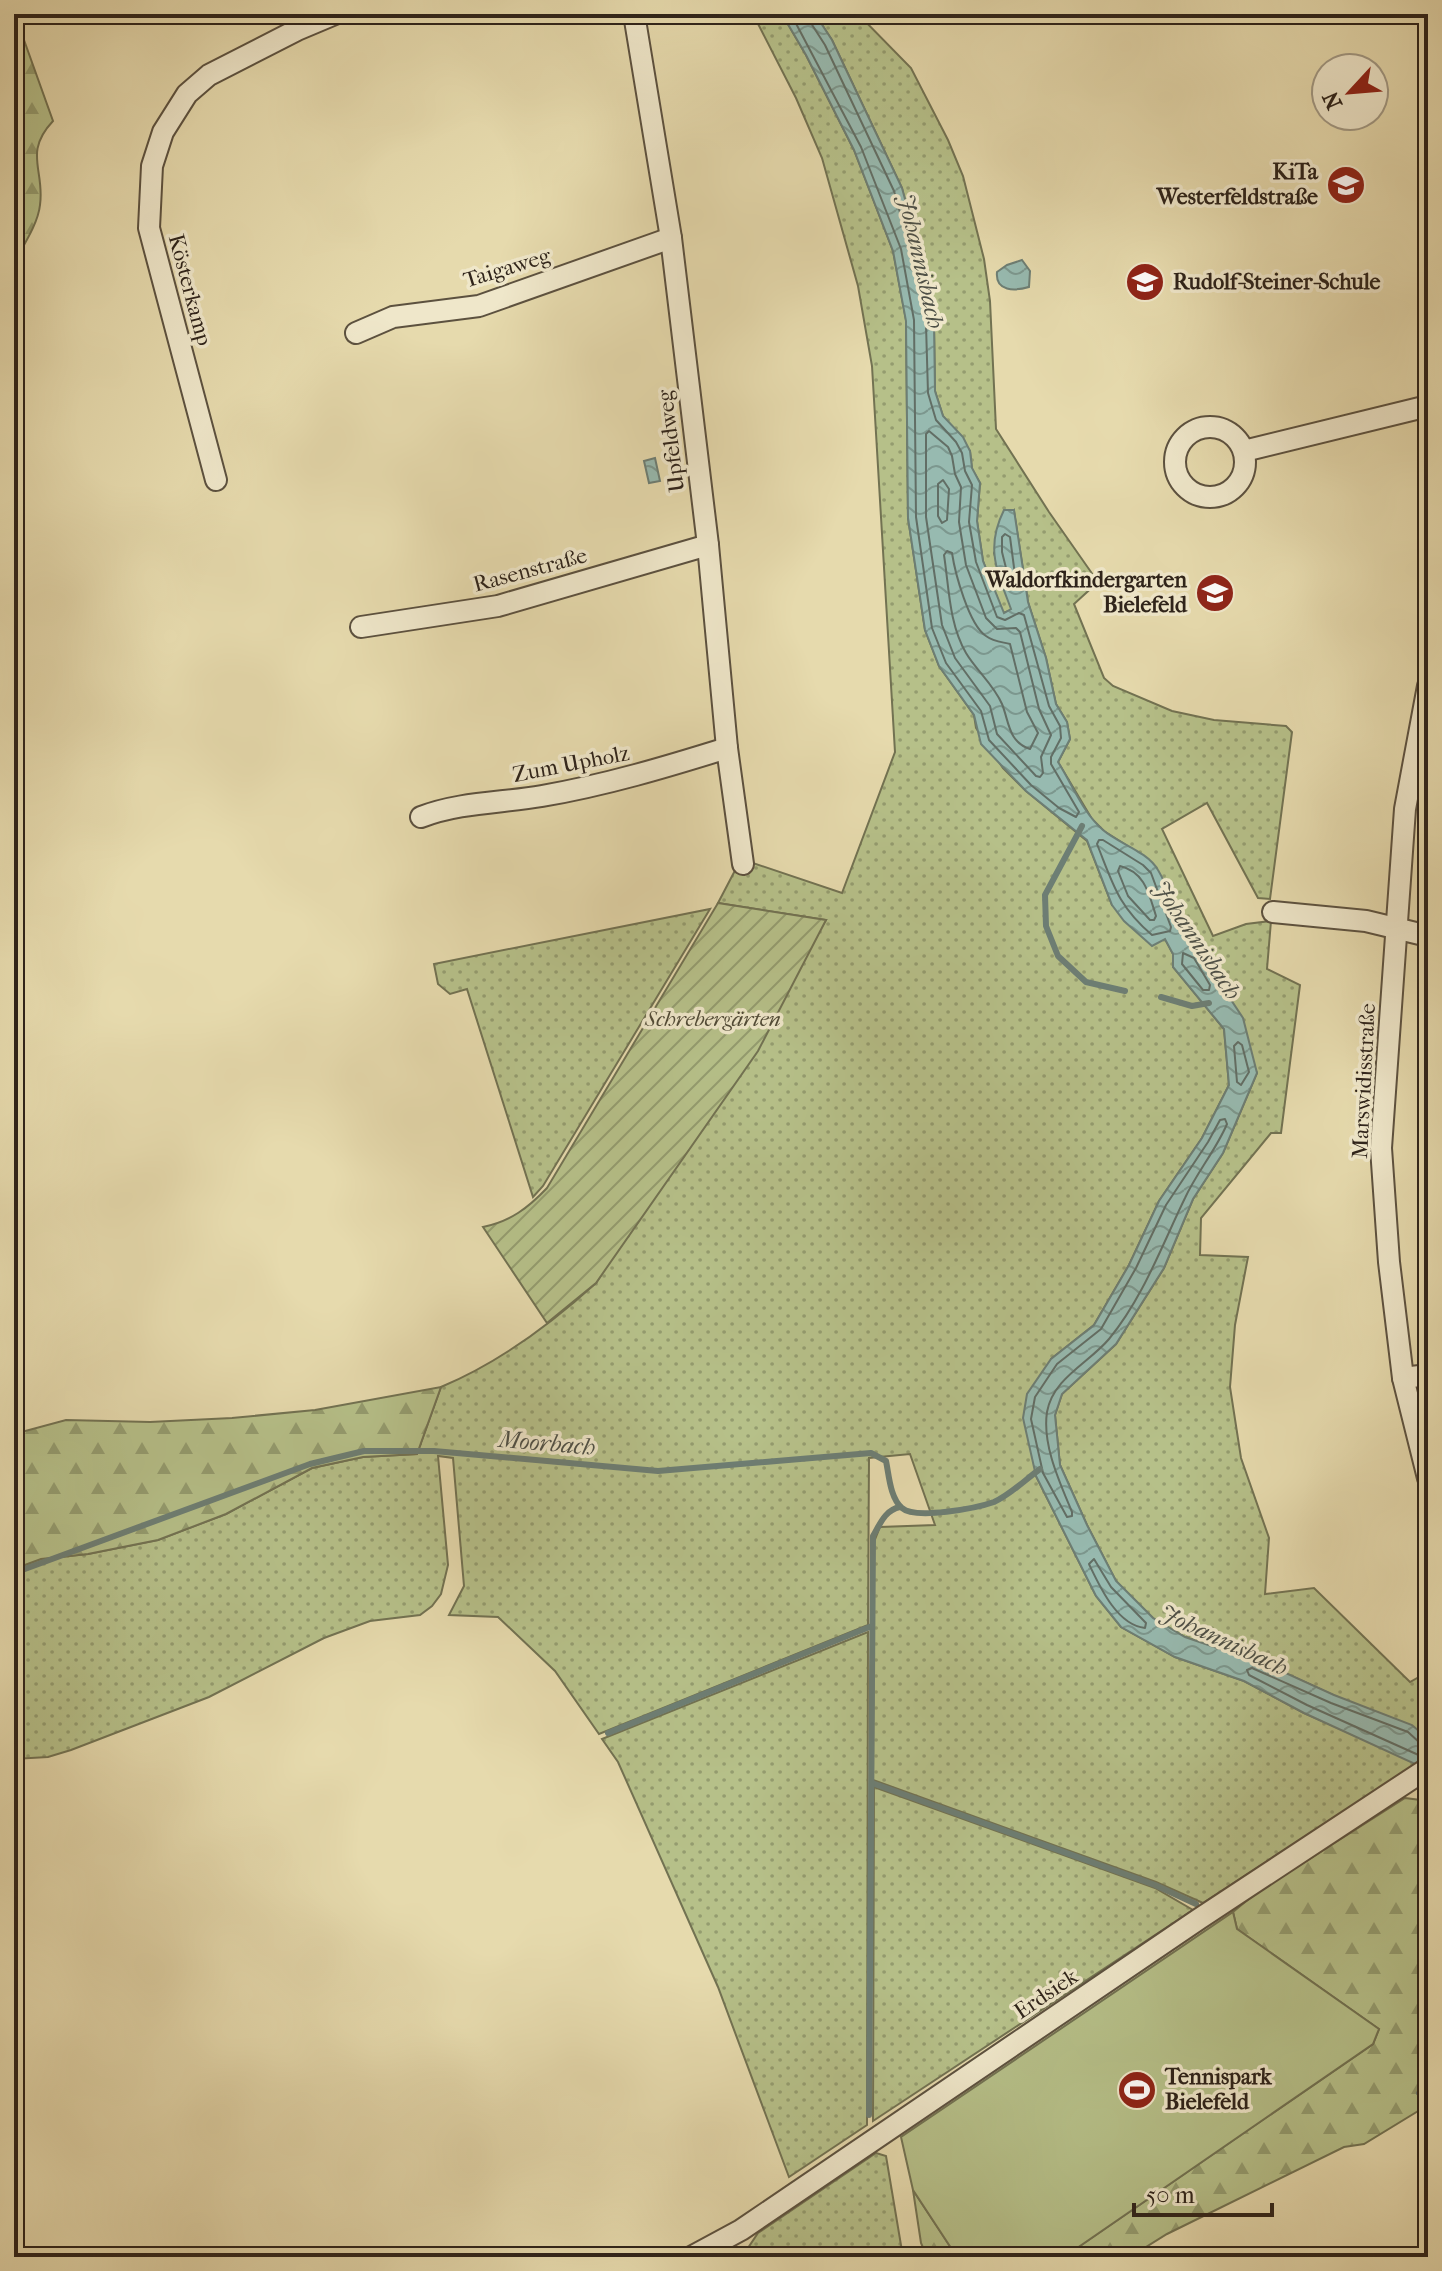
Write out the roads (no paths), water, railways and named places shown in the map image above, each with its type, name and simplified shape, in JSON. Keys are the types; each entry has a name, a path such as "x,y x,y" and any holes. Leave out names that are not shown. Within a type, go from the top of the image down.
{"street":[{"name":"Kösterkamp","path":"216,480 149,228 152,166 163,132 187,94 209,75 335,14"},
{"name":"Upfeldweg","path":"634,14 671,238 708,545 727,748 743,864"},
{"name":"Taigaweg","path":"356,333 393,317 479,306 671,238"},
{"path":"1244,451 1428,406"},
{"name":"Rasenstraße","path":"361,627 498,606 708,545"},
{"name":"Marswidisstraße","path":"1428,686 1422,736 1405,809 1381,1148 1389,1262 1403,1378 1428,1478"},
{"name":"Zum Upholz","path":"421,817 442,809 542,797 633,777 727,748"},
{"path":"1273,912 1366,921 1428,936"},
{"path":"1403,1378 1428,1375"},
{"name":"Erdsiek","path":"691,2257 741,2230 1199,1919 1421,1773"}],"water":[{"path":"782,14 815,14 832,40 902,188 934,324 935,391 943,416 963,437 970,451 972,468 980,483 977,521 983,561 1004,613 1011,609 995,560 995,536 1004,510 1014,510 1028,602 1046,658 1056,704 1067,722 1070,739 1058,762 1096,823 1147,858 1158,870 1184,935 1200,953 1243,1018 1257,1073 1223,1153 1193,1199 1164,1268 1116,1344 1062,1394 1055,1415 1060,1465 1116,1581 1153,1618 1185,1637 1270,1666 1412,1725 1428,1739 1428,1770 1304,1713 1244,1681 1175,1657 1121,1627 1096,1596 1036,1476 1023,1418 1027,1394 1051,1359 1094,1325 1129,1265 1159,1201 1202,1138 1229,1085 1224,1029 1173,967 1173,954 1165,939 1152,946 1124,921 1112,905 1087,840 1026,791 981,744 974,715 939,666 925,630 908,518 906,321 893,251 854,150"},
{"path":"1022,260 1030,271 1029,287 1003,287 997,279 997,272"},
{"path":"655,458 660,481 649,483 644,461"}],"waterway":[{"path":"1082,826 1045,895 1046,926 1058,956 1086,982 1125,991"},
{"name":"Johannisbach","path":"1161,997 1192,1006 1209,1003"},
{"name":"Moorbach","path":"14,1573 310,1464 364,1451 434,1451 658,1471 871,1453 886,1461 898,1504 919,1513 961,1510 994,1502 1040,1469"},
{"path":"869,2115 873,1536 887,1514 900,1507"},
{"path":"608,1733 872,1626"},
{"path":"872,1783 1155,1885 1196,1904"},
{"path":"1419,2093 1428,2100"}],"place":[{"name":"KiTa Westerfeldstraße","path":"1346,185"},
{"name":"Rudolf-Steiner-Schule","path":"1145,282"},
{"name":"Waldorfkindergarten Bielefeld","path":"1215,593"},
{"name":"Tennispark Bielefeld","path":"1137,2090"}],"park label":[{"name":"Schrebergärten","path":"713,1019"}]}
